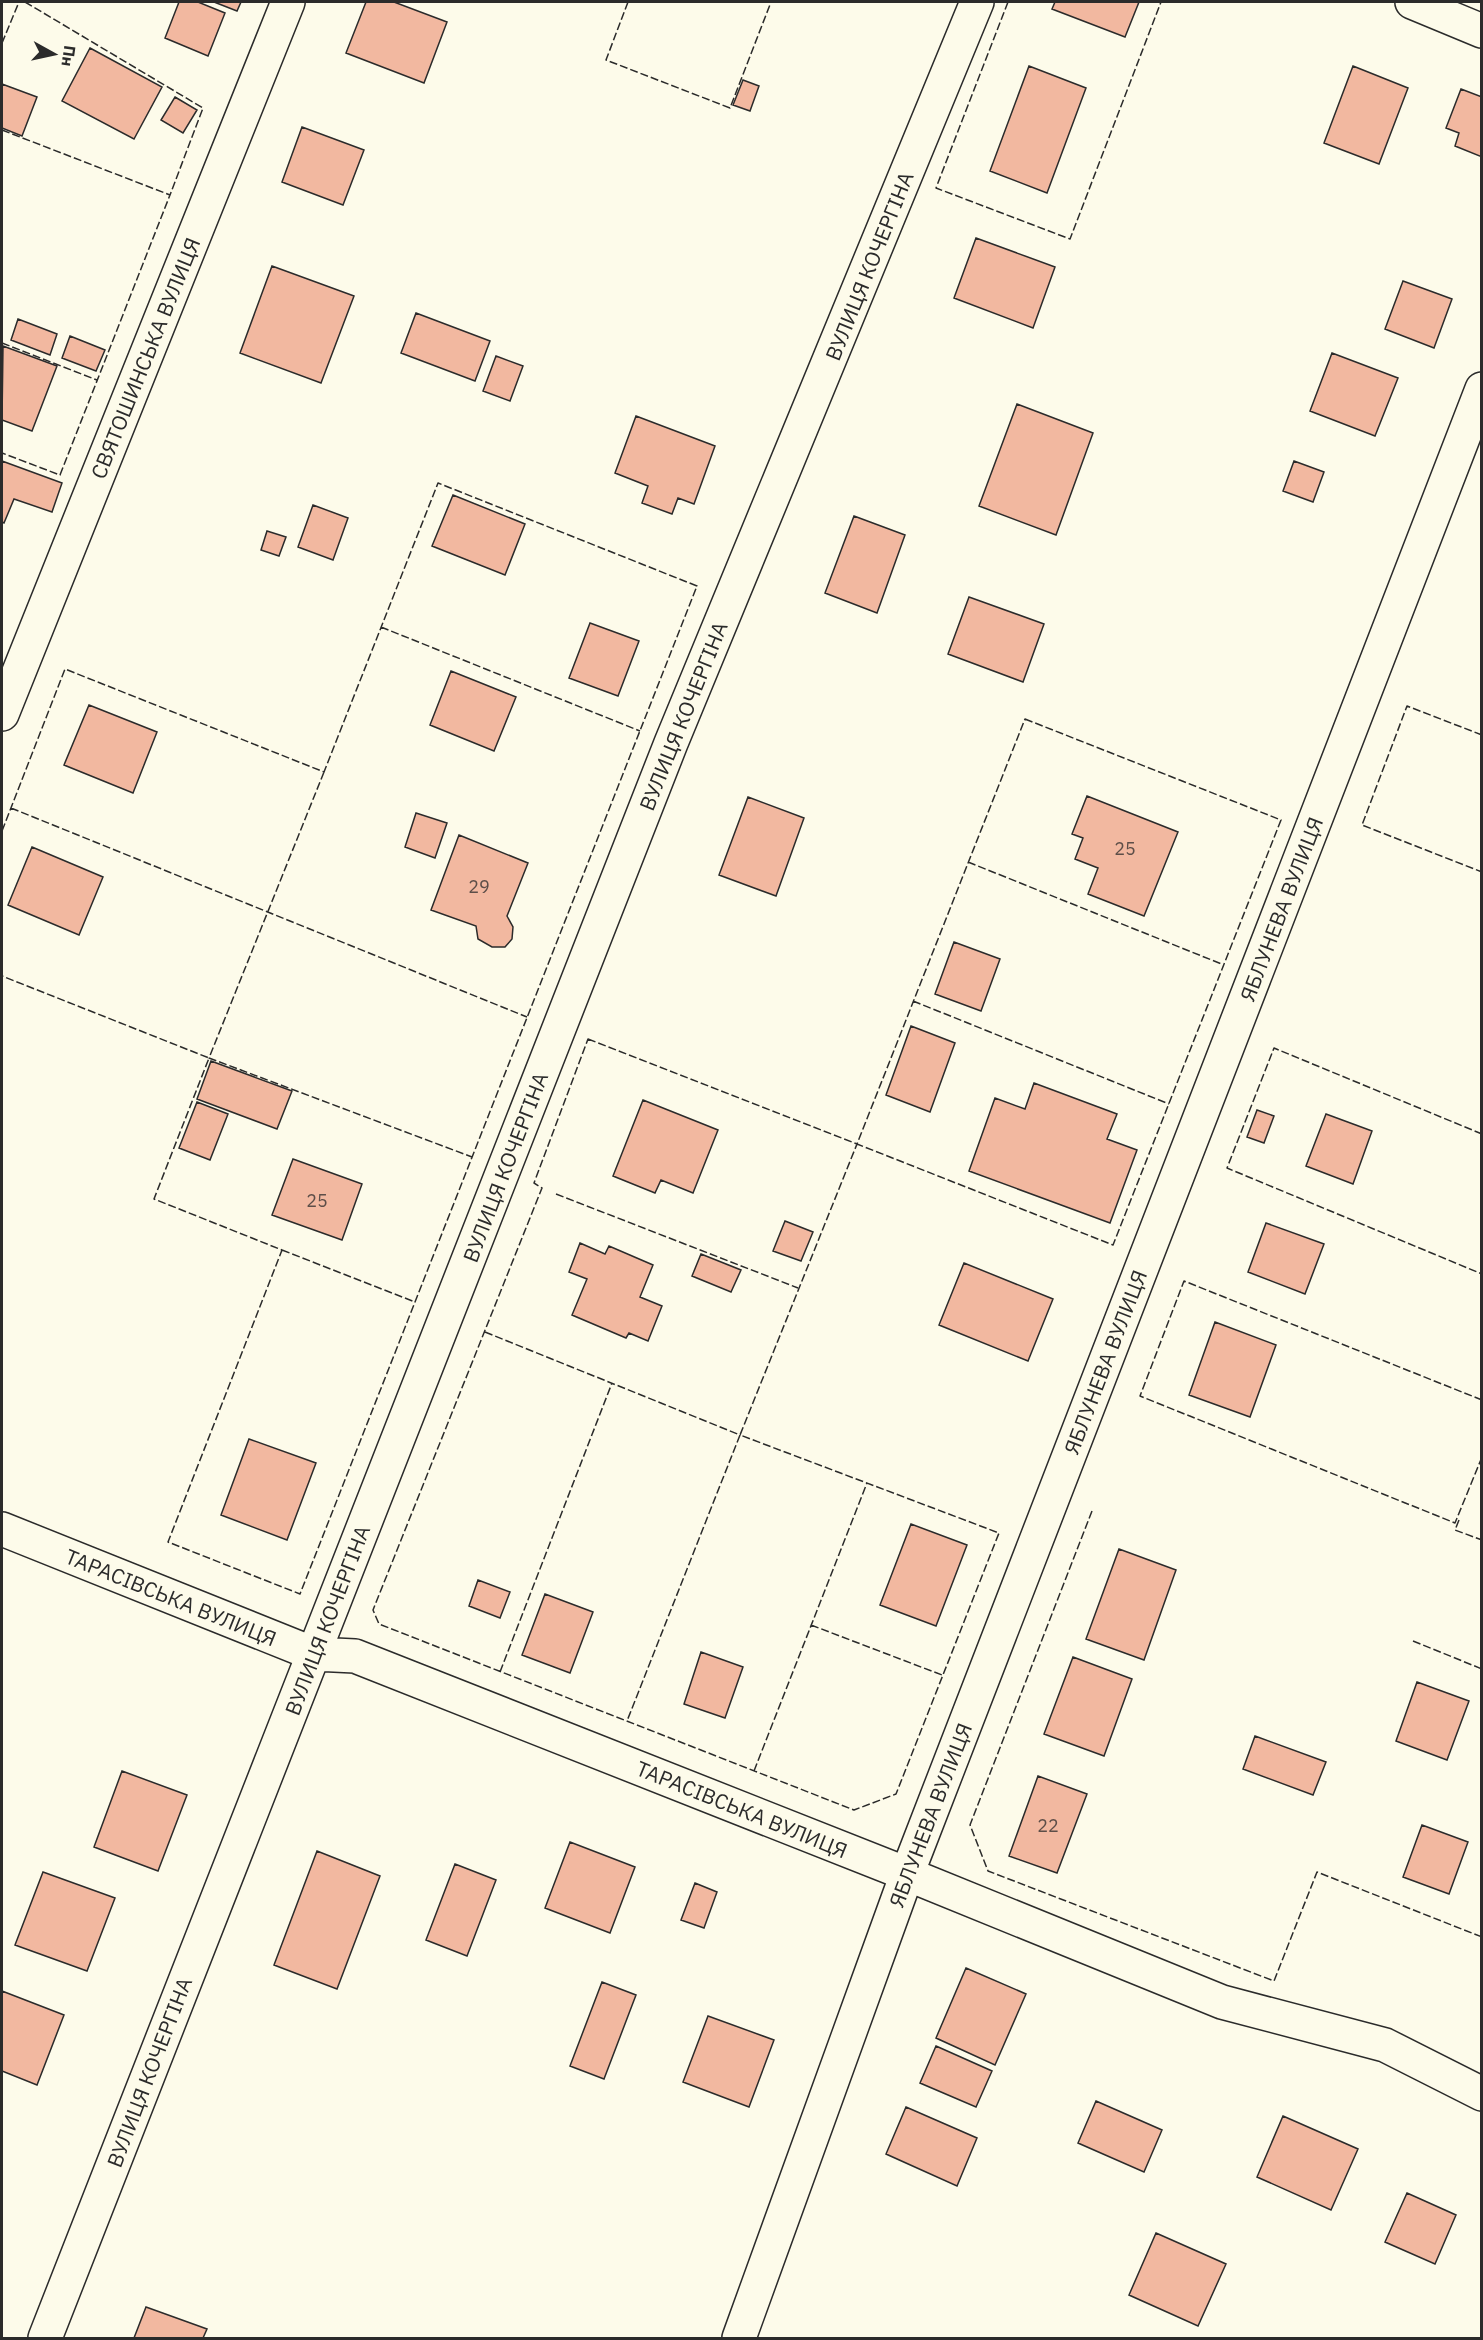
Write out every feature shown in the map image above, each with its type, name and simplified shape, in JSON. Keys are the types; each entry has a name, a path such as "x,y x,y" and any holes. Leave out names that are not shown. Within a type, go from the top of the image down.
{"street":[{"name":"СВЯТОШИНСЬКА ВУЛИЦЯ","path":"2,714 288,2"},
{"name":"ВУЛИЦЯ КОЧЕРГІНА","path":"45,2338 671,743 977,2"},
{"path":"1412,2 1482,31"},
{"name":"ЯБЛУНЕВА ВУЛИЦЯ","path":"739,2338 907,1874 1482,389"},
{"name":"ТАРАСІВСЬКА ВУЛИЦЯ","path":"2,1529 314,1654 355,1656 907,1874 1222,2002 1385,2045 1482,2094"}],"building":[{"path":"179,2 198,2 225,13 208,56 165,38"},
{"path":"214,2 241,2 237,11"},
{"path":"366,2 394,2 447,22 424,83 346,53"},
{"path":"1055,2 1139,2 1125,37 1052,9"},
{"path":"90,48 162,87 134,139 62,101"},
{"path":"1029,66 1086,88 1047,193 990,171"},
{"path":"1353,66 1408,88 1379,164 1324,143"},
{"path":"743,80 759,86 750,111 733,105"},
{"path":"2,84 37,97 22,136 2,128"},
{"path":"1461,89 1482,97 1482,157 1455,146 1459,133 1446,128"},
{"path":"175,97 197,110 183,133 161,120"},
{"path":"302,127 364,150 343,205 282,182"},
{"path":"976,238 1055,267 1033,328 954,298"},
{"path":"272,266 354,296 321,383 240,353"},
{"path":"1403,281 1452,299 1434,348 1385,329"},
{"path":"416,313 490,341 475,381 401,353"},
{"path":"18,319 57,334 50,355 11,340"},
{"path":"70,336 105,350 96,371 62,358"},
{"path":"3,346 57,366 32,431 2,420"},
{"path":"1332,353 1398,378 1375,436 1310,411"},
{"path":"496,356 523,366 510,401 483,391"},
{"path":"1017,404 1093,433 1056,535 979,506"},
{"path":"636,416 715,446 694,504 678,498 672,514 642,503 648,486 615,473"},
{"path":"2,461 62,483 52,512 14,499 4,523 2,522"},
{"path":"1294,461 1324,472 1313,502 1283,491"},
{"path":"453,495 525,524 505,575 432,546"},
{"path":"313,505 348,518 333,560 298,547"},
{"path":"854,516 905,535 877,613 825,593"},
{"path":"267,531 286,537 279,556 261,550"},
{"path":"969,597 1044,624 1023,682 948,654"},
{"path":"590,623 639,641 618,696 569,678"},
{"path":"451,671 516,697 494,751 430,725"},
{"path":"89,705 157,732 133,793 64,765"},
{"path":"1087,796 1178,832 1144,916 1088,894 1098,868 1075,859 1083,838 1072,834"},
{"path":"748,797 804,818 776,896 719,875"},
{"path":"416,813 447,823 435,858 405,847"},
{"path":"459,835 528,863 507,916 513,927 512,939 505,947 492,947 478,939 476,926 431,910"},
{"path":"32,847 103,877 79,935 8,905"},
{"path":"954,942 1000,959 981,1011 935,994"},
{"path":"911,1026 955,1043 930,1112 886,1095"},
{"path":"211,1061 292,1091 277,1129 197,1099"},
{"path":"1034,1083 1117,1114 1107,1139 1137,1150 1110,1223 969,1171 995,1098 1025,1109"},
{"path":"643,1100 718,1130 693,1193 661,1180 655,1193 613,1176"},
{"path":"197,1102 228,1114 210,1160 179,1148"},
{"path":"1257,1110 1274,1116 1264,1143 1247,1137"},
{"path":"1326,1114 1372,1131 1353,1184 1306,1166"},
{"path":"293,1159 362,1184 342,1240 272,1215"},
{"path":"785,1221 813,1232 801,1261 773,1251"},
{"path":"1266,1223 1324,1244 1305,1294 1248,1272"},
{"path":"580,1243 605,1254 609,1246 653,1265 640,1297 662,1306 648,1341 629,1333 626,1338 572,1315 587,1279 569,1272"},
{"path":"701,1254 741,1270 731,1292 692,1276"},
{"path":"964,1263 1053,1299 1028,1361 939,1325"},
{"path":"1215,1322 1276,1345 1250,1417 1189,1395"},
{"path":"249,1439 316,1463 287,1540 221,1515"},
{"path":"911,1524 967,1545 936,1626 880,1605"},
{"path":"1119,1549 1176,1570 1144,1660 1086,1639"},
{"path":"478,1580 510,1592 500,1618 469,1606"},
{"path":"545,1594 593,1612 570,1673 522,1655"},
{"path":"701,1652 743,1667 725,1718 684,1704"},
{"path":"1073,1657 1132,1679 1104,1756 1044,1734"},
{"path":"1417,1682 1469,1701 1447,1760 1396,1741"},
{"path":"1255,1736 1326,1762 1313,1795 1243,1769"},
{"path":"122,1771 187,1795 158,1871 94,1847"},
{"path":"1038,1776 1087,1794 1057,1873 1009,1856"},
{"path":"1422,1825 1468,1842 1449,1894 1403,1877"},
{"path":"570,1842 635,1867 610,1933 545,1908"},
{"path":"317,1851 380,1876 337,1989 274,1965"},
{"path":"455,1864 496,1880 467,1956 426,1940"},
{"path":"43,1872 115,1898 87,1971 15,1945"},
{"path":"695,1883 717,1892 704,1928 681,1920"},
{"path":"966,1968 1026,1994 995,2065 936,2038"},
{"path":"602,1982 636,1995 604,2079 570,2066"},
{"path":"2,1991 64,2015 37,2085 2,2071"},
{"path":"708,2016 774,2040 749,2107 683,2082"},
{"path":"936,2046 992,2071 976,2107 920,2083"},
{"path":"1096,2101 1162,2130 1144,2172 1078,2143"},
{"path":"906,2107 977,2138 957,2186 886,2154"},
{"path":"1283,2116 1358,2149 1331,2210 1257,2177"},
{"path":"1407,2193 1456,2215 1435,2264 1385,2242"},
{"path":"1156,2233 1226,2264 1198,2326 1129,2295"},
{"path":"146,2307 207,2329 203,2338 134,2338"}],"fence":[{"path":"2,43 19,2"},
{"path":"25,2 203,108 170,195"},
{"path":"628,2 606,60 730,108 771,2"},
{"path":"1008,2 936,188 1070,239 1161,2"},
{"path":"2,130 170,195 60,475 2,453"},
{"path":"2,343 97,380"},
{"path":"2,831 65,669 324,772 438,483 697,586 300,1594 168,1542 282,1250 154,1199 209,1058 2,976"},
{"path":"381,627 640,731"},
{"path":"1482,735 1407,706 1362,825 1482,872"},
{"path":"1025,719 1281,820 1113,1245 857,1144 1025,719"},
{"path":"324,772 209,1058 472,1157"},
{"path":"11,808 527,1017"},
{"path":"968,862 1224,965"},
{"path":"913,1001 1169,1104"},
{"path":"588,1039 857,1144 740,1435 999,1533 896,1794 854,1810 379,1624 373,1610 542,1188 534,1183 588,1039"},
{"path":"1482,1134 1274,1048 1227,1168 1482,1274"},
{"path":"556,1194 798,1288"},
{"path":"282,1250 415,1302"},
{"path":"1482,1400 1184,1281 1140,1396 1455,1523 1482,1457"},
{"path":"485,1332 740,1435 627,1721"},
{"path":"500,1672 612,1383"},
{"path":"754,1771 867,1483"},
{"path":"1092,1511 970,1825 988,1871 1274,1981 1317,1872 1482,1937"},
{"path":"1459,1520 1455,1530 1482,1540"},
{"path":"811,1625 942,1675"},
{"path":"1413,1641 1482,1669"}]}
